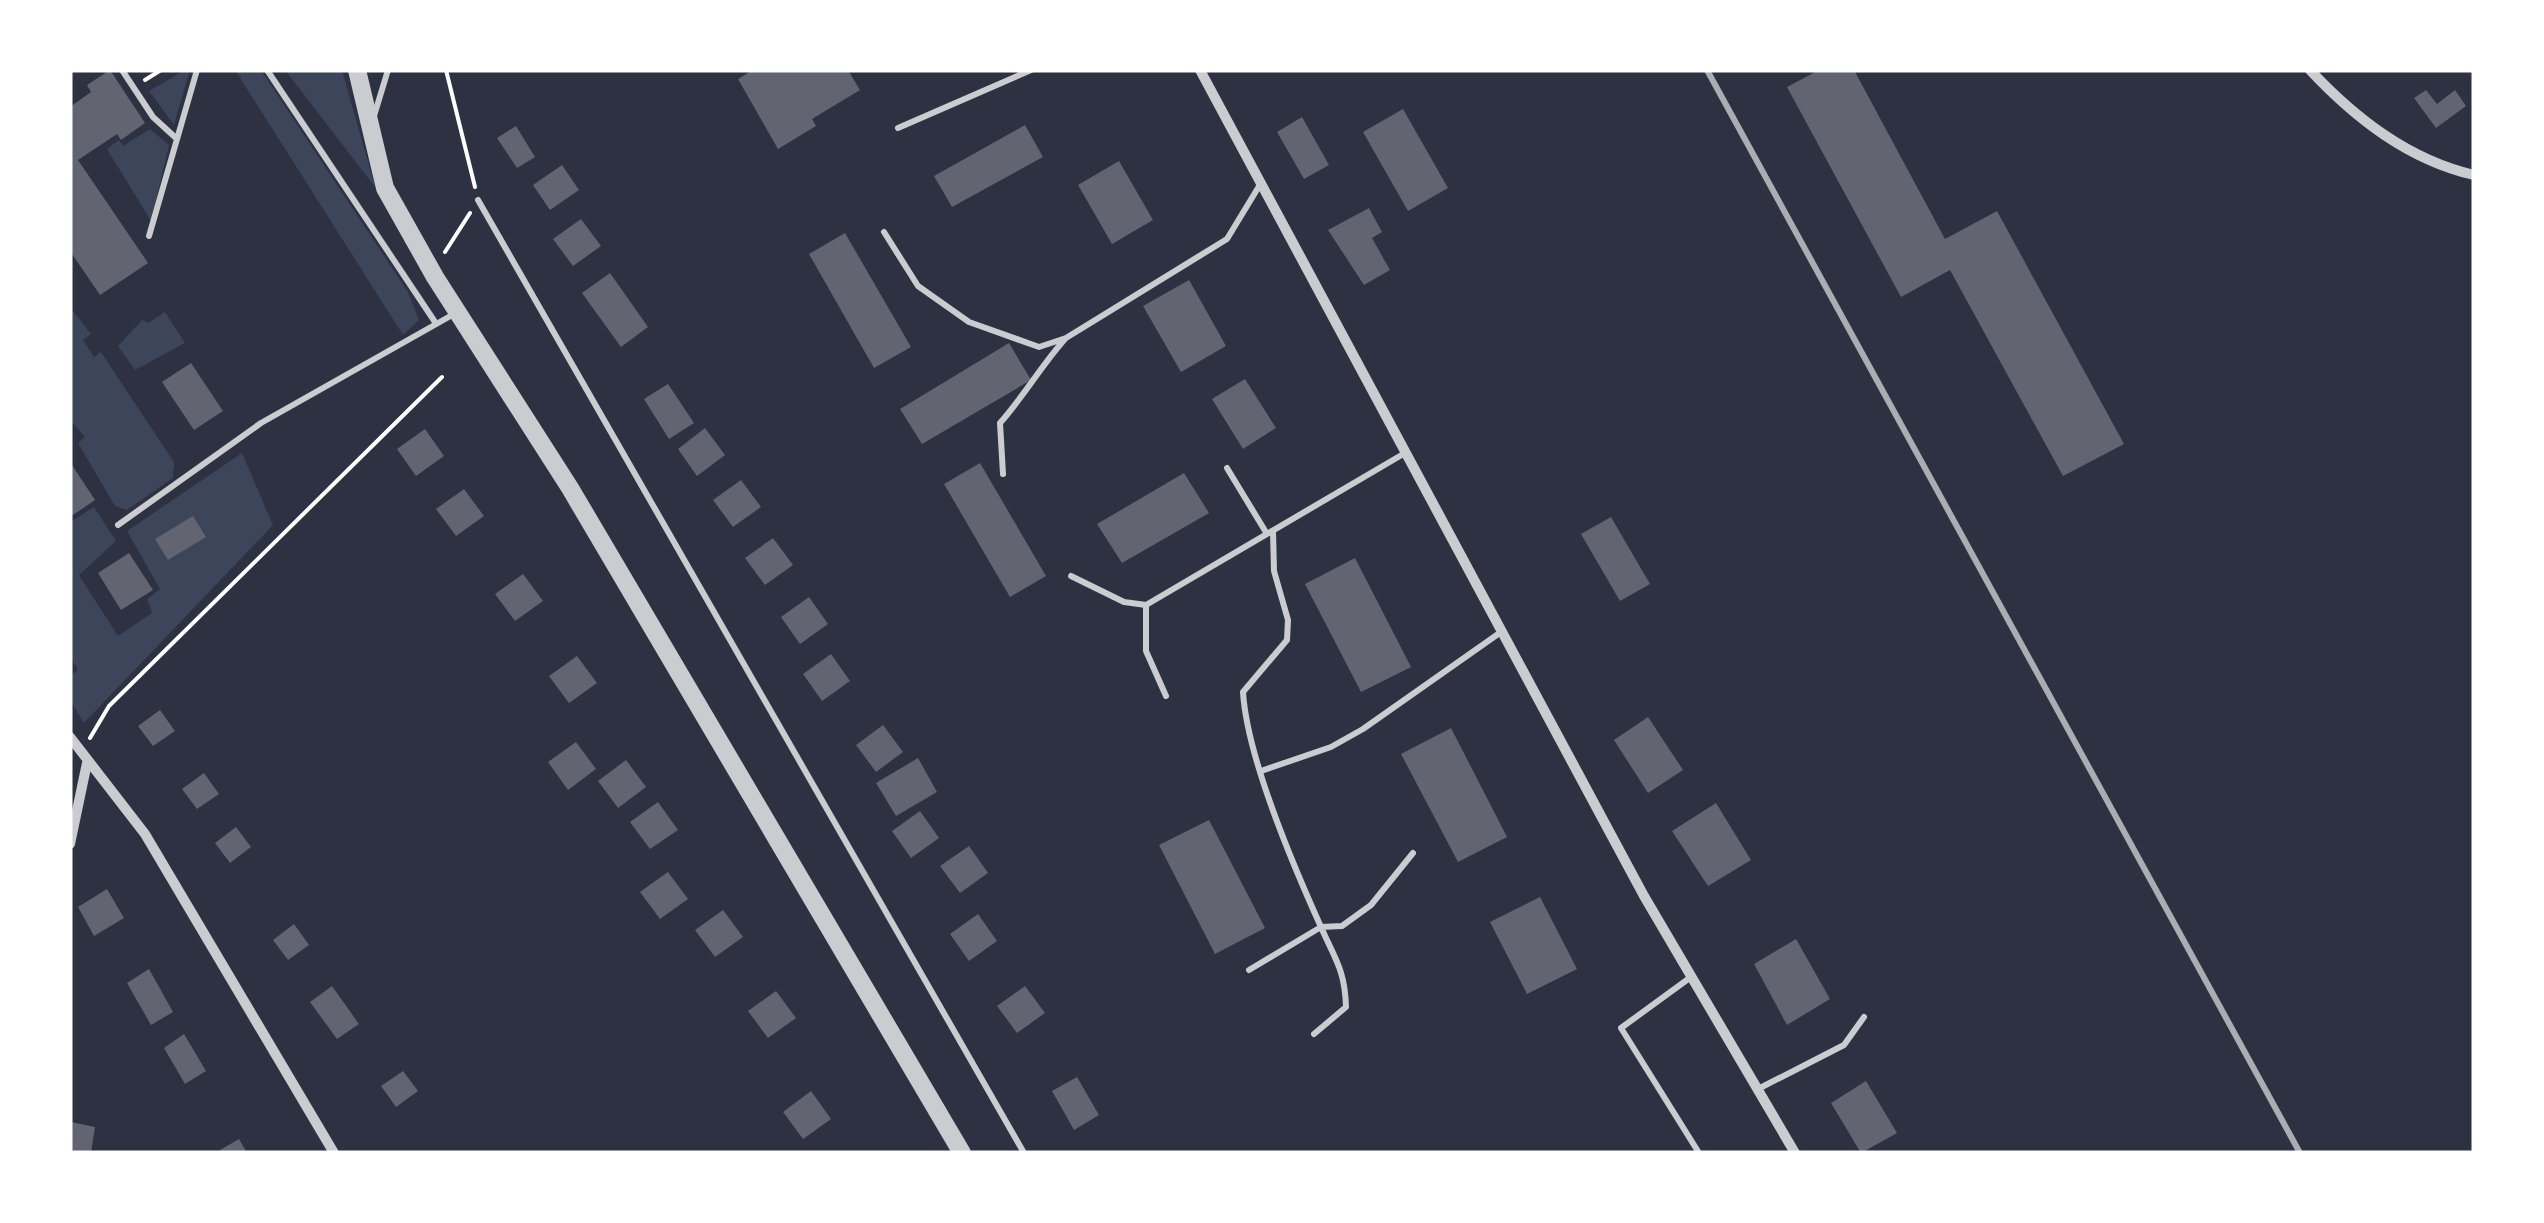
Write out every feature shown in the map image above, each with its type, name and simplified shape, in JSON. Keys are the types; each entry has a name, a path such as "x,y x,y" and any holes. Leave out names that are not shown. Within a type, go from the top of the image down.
{"street":[{"path":"356,70 386,188 435,276 570,488 962,1153"},
{"path":"1200,70 1692,977 1796,1153"},
{"path":"2310,70 2384,136 2434,166 2474,175"},
{"path":"70,737 145,834 334,1153"},
{"path":"70,844 84,759"}],"lane":[{"path":"122,70 153,116 177,139"},
{"path":"150,236 197,70"},
{"path":"266,70 435,322"},
{"path":"369,132 388,70"},
{"path":"898,128 1031,70"},
{"path":"884,232 918,286 968,322 1039,347 1066,338 1226,240 1261,182"},
{"path":"478,200 1024,1153"},
{"path":"118,524 261,423 435,322 460,312"},
{"path":"1003,474 1000,423 1037,382 1046,360 1066,338"},
{"path":"1071,576 1124,602 1146,605 1406,453"},
{"path":"1227,468 1270,532 1274,571 1288,620 1287,640 1244,692 1246,731 1321,927 1346,974 1346,1006 1314,1034"},
{"path":"1146,605 1146,651 1166,696"},
{"path":"1261,770 1330,747 1363,729 1502,631"},
{"path":"1249,970 1321,927 1342,926 1372,905 1413,853"},
{"path":"1692,977 1620,1028 1699,1153"},
{"path":"1758,1088 1844,1045 1864,1016"}],"path":[{"path":"435,276 478,200 446,70"},
{"path":"84,759 109,706 442,378"}],"shaded area":[{"path":"190,70 174,125 149,91"},
{"path":"235,70 261,70 408,292 419,320 403,335"},
{"path":"285,70 342,70 375,187"},
{"path":"150,129 169,145 151,221 107,149 119,140 123,146"},
{"path":"70,307 91,334 83,340 94,357 101,352 174,462 173,478 127,510 115,506 78,443 85,437 70,420"},
{"path":"165,312 185,343 135,370 118,346 142,320 148,323"},
{"path":"242,453 273,525 84,723 70,700 70,676 78,670 70,656 70,522 94,507 116,541 79,575 118,636 152,613 147,599 160,589 127,531"}],"building":[{"path":"110,70 145,123 121,140 117,134 78,160 148,263 100,295 70,251 70,107 91,92 87,85"},
{"path":"753,70 848,70 860,90 812,119 816,126 778,149 738,79"},
{"path":"1819,70 1854,70 1945,239 1997,211 2124,444 2063,476 1950,270 1901,297 1787,87"},
{"path":"2426,90 2437,104 2455,90 2466,106 2436,128 2414,98"},
{"path":"1403,109 1448,188 1408,211 1363,132"},
{"path":"1302,117 1329,165 1304,179 1277,132"},
{"path":"1025,125 1043,157 952,207 934,176"},
{"path":"516,126 535,157 517,168 497,138"},
{"path":"1119,161 1153,220 1112,244 1078,185"},
{"path":"562,165 579,190 550,210 533,185"},
{"path":"1369,208 1382,232 1372,238 1390,270 1364,285 1328,230"},
{"path":"581,219 601,246 573,266 553,239"},
{"path":"845,233 911,347 874,368 809,254"},
{"path":"610,273 648,327 621,347 582,293"},
{"path":"1189,280 1226,346 1181,372 1143,306"},
{"path":"1009,343 1031,380 922,444 900,409"},
{"path":"191,363 223,411 194,430 162,382"},
{"path":"1245,379 1276,428 1243,449 1212,399"},
{"path":"668,384 694,423 669,439 644,399"},
{"path":"705,428 725,455 697,476 678,449"},
{"path":"425,429 444,456 416,476 397,449"},
{"path":"70,462 95,500 70,517"},
{"path":"980,463 1046,576 1010,597 944,484"},
{"path":"1184,473 1209,513 1122,563 1097,524"},
{"path":"741,480 761,507 733,527 713,500"},
{"path":"464,489 484,516 456,536 436,509"},
{"path":"193,516 206,537 168,560 155,539"},
{"path":"1611,517 1650,584 1620,601 1581,534"},
{"path":"773,538 793,565 765,585 745,558"},
{"path":"129,553 153,590 121,610 98,573"},
{"path":"1355,558 1411,667 1361,692 1305,584"},
{"path":"523,574 543,601 515,621 495,594"},
{"path":"809,597 828,624 800,644 781,617"},
{"path":"831,654 850,681 822,701 803,674"},
{"path":"577,656 597,683 569,703 549,676"},
{"path":"160,710 175,731 153,746 138,726"},
{"path":"1648,717 1683,770 1648,793 1614,740"},
{"path":"883,725 903,752 876,772 856,745"},
{"path":"1451,728 1507,837 1458,862 1401,754"},
{"path":"576,742 596,769 568,790 548,762"},
{"path":"918,758 937,792 896,816 876,783"},
{"path":"626,760 646,787 618,808 598,781"},
{"path":"204,773 219,794 197,809 182,789"},
{"path":"658,802 678,830 650,849 630,822"},
{"path":"1716,803 1751,860 1708,886 1672,831"},
{"path":"920,811 939,838 911,858 892,831"},
{"path":"1209,820 1265,928 1215,954 1159,845"},
{"path":"236,827 251,847 230,863 215,843"},
{"path":"969,846 988,873 960,893 940,866"},
{"path":"668,872 688,899 660,919 640,892"},
{"path":"107,889 124,918 94,936 78,907"},
{"path":"1540,897 1577,969 1527,994 1490,922"},
{"path":"723,910 743,937 715,957 695,930"},
{"path":"978,914 997,941 969,961 950,934"},
{"path":"294,924 309,945 288,960 273,940"},
{"path":"1796,939 1830,999 1787,1025 1754,964"},
{"path":"149,969 173,1012 151,1025 127,983"},
{"path":"332,986 359,1024 337,1039 310,1002"},
{"path":"1025,986 1045,1013 1017,1033 997,1006"},
{"path":"776,991 796,1018 768,1038 748,1011"},
{"path":"184,1034 206,1071 185,1084 164,1048"},
{"path":"403,1071 418,1091 396,1107 381,1086"},
{"path":"1077,1077 1099,1115 1074,1130 1052,1091"},
{"path":"1866,1081 1897,1133 1861,1153 1831,1103"},
{"path":"811,1091 831,1119 803,1139 783,1112"},
{"path":"71,1122 95,1127 91,1153 70,1153"},
{"path":"239,1139 247,1153 215,1153"}],"railway":[{"path":"1707,70 2300,1153"}]}
